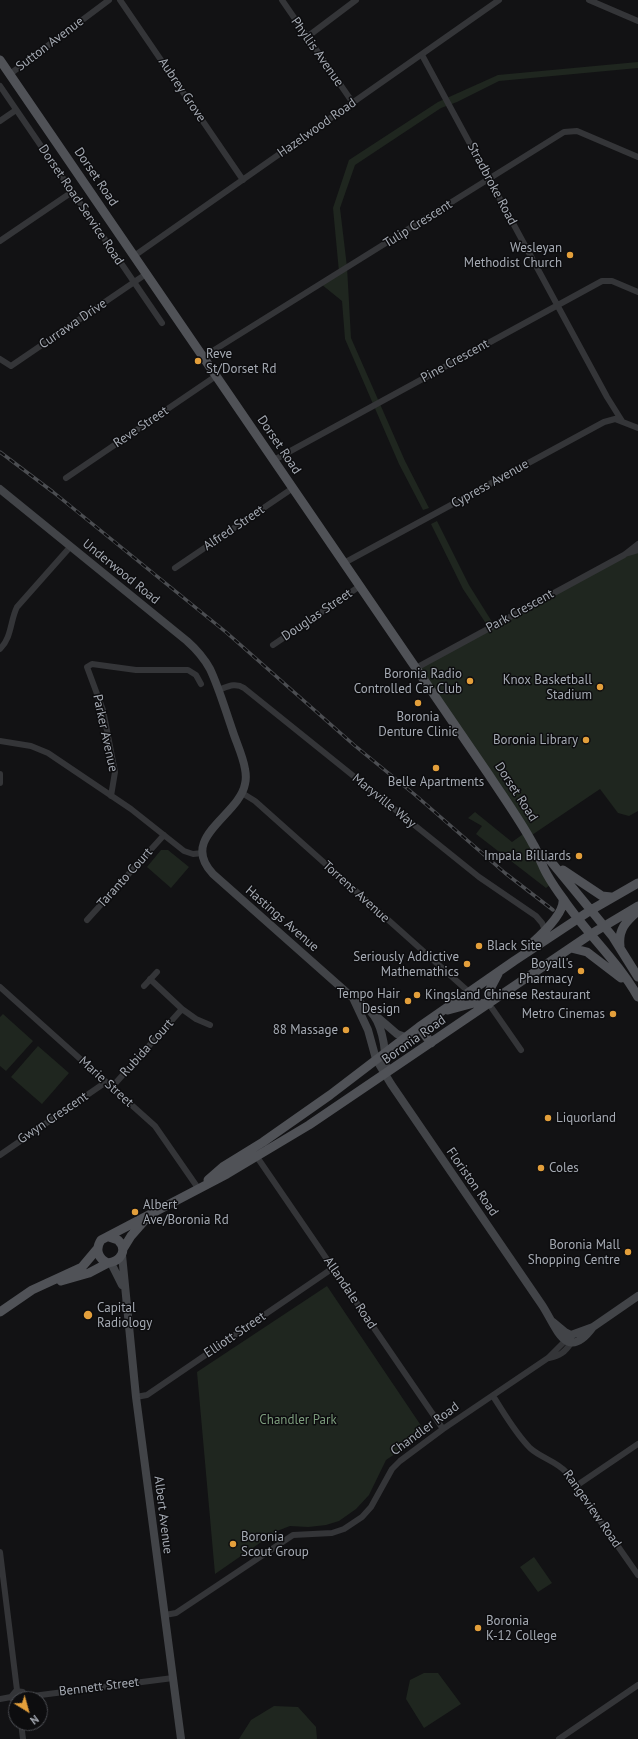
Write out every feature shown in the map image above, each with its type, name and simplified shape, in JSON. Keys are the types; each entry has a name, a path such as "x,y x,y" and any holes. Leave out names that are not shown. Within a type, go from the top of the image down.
{"main road":[{"name":"Dorset Road","path":"0,60 516,815 534,846 542,864 563,899 577,919 631,984 638,997"},
{"name":"Underwood Road","path":"0,489 194,646 205,661 217,686"},
{"path":"203,853 207,835 242,793 245,783 244,762 217,686"},
{"name":"Dorset Road","path":"534,846 572,877 606,898 611,897"},
{"name":"Hastings Avenue","path":"203,853 206,866 213,874 353,998 371,1012 378,1025 386,1051"},
{"name":"Dorset Road","path":"548,858 620,946 638,977"},
{"name":"Boronia Road","path":"199,1188 224,1166 263,1142 343,1086 376,1058 469,992 611,897 638,883"},
{"name":"Boronia Road","path":"514,961 545,930 559,912 563,905 563,899"},
{"name":"Boronia Road","path":"108,1237 257,1157 309,1125 591,934 638,906"},
{"path":"620,946 619,937 622,929 638,911"},
{"path":"571,948 587,952 631,984"},
{"path":"439,1013 474,1003 489,1004 488,993 499,972"},
{"name":"Hastings Avenue","path":"353,998 368,1030 376,1058 386,1074"},
{"path":"371,1012 398,1034 405,1037"},
{"path":"419,1027 431,1043"},
{"path":"386,1051 386,1074"},
{"name":"Floriston Road","path":"386,1074 424,1134 553,1322 565,1332 569,1340"},
{"name":"Boronia Road","path":"123,1252 130,1236 149,1216"},
{"path":"0,1312 32,1290 42,1285 82,1267 98,1248 101,1240 108,1237 118,1240 123,1252 118,1260 89,1273 42,1285"},
{"path":"98,1248 101,1258 109,1263"},
{"name":"Albert Avenue","path":"123,1252 125,1293 136,1397 181,1739"},
{"name":"Albert Avenue","path":"109,1263 119,1277 125,1293"},
{"name":"Chandler Road","path":"569,1340 593,1327 638,1296"}],"street":[{"name":"Sutton Avenue","path":"10,74 109,0"},
{"name":"Aubrey Grove","path":"120,0 243,180"},
{"name":"Phyllis Avenue","path":"282,0 353,103"},
{"path":"307,37 356,0"},
{"path":"589,0 638,21"},
{"name":"Hazelwood Road","path":"134,256 353,103 495,1"},
{"name":"Stradbroke Road","path":"422,54 607,397 622,421"},
{"name":"Dorset Road Service Road","path":"0,86 162,323"},
{"path":"0,121 16,110"},
{"name":"Tulip Crescent","path":"203,357 561,134 572,131 580,132 638,157"},
{"path":"0,241 72,192"},
{"name":"Currawa Drive","path":"0,359 11,366 146,274"},
{"name":"Pine Crescent","path":"274,460 604,280 612,281 638,292"},
{"name":"Reve Street","path":"66,478 216,376"},
{"name":"Stradbroke Road","path":"607,397 614,419"},
{"path":"614,419 638,428"},
{"name":"Cypress Avenue","path":"344,563 604,422 614,419"},
{"name":"Alfred Street","path":"175,568 293,488"},
{"name":"Park Crescent","path":"416,668 624,554 638,544"},
{"path":"0,649 8,639 13,616 17,607 71,546"},
{"name":"Park Crescent","path":"624,554 638,550"},
{"name":"Douglas Street","path":"273,645 360,586"},
{"name":"Parker Avenue","path":"0,741 16,743 43,750 111,796 115,778 114,766 103,710 87,667 92,664 136,670 188,670 196,674 201,684"},
{"name":"Maryville Way","path":"217,686 238,685 244,688 474,873 536,916 544,925 545,930"},
{"path":"0,774 0,783"},
{"name":"Torrens Avenue","path":"242,793 255,801 469,992"},
{"path":"111,796 187,852 203,853"},
{"name":"Taranto Court","path":"87,920 164,835"},
{"path":"144,986 157,972"},
{"name":"Rubida Court","path":"150,979 182,1009 196,1019 210,1025"},
{"name":"Marie Street","path":"0,987 155,1126 199,1188"},
{"path":"489,1004 521,1050"},
{"name":"Rubida Court","path":"112,1087 182,1009"},
{"name":"Gwyn Crescent","path":"0,1155 106,1082"},
{"name":"Allandale Road","path":"257,1157 443,1429"},
{"name":"Elliott Street","path":"136,1397 147,1395 333,1268"},
{"name":"Chandler Road","path":"164,1615 176,1613 293,1535 332,1533 344,1529 362,1517 370,1507 392,1469 400,1461 443,1429 548,1358 558,1357 567,1349 569,1340"},
{"name":"Rangeview Road","path":"493,1396 530,1448 543,1457 560,1465 638,1576"},
{"path":"576,1486 638,1444"},
{"path":"0,1552 17,1690"},
{"name":"Bennett Street","path":"48,1695 173,1678"},
{"path":"559,1739 638,1685"}],"green space":[{"path":"638,62 638,68 499,81 457,102 441,108 355,165 340,208 347,267 351,338 405,461 429,508 423,510 399,464 345,339 342,301 321,284 339,272 333,208 349,160 438,102 498,75"},
{"path":"437,521 469,585 494,625 638,547 638,811 629,816 618,813 600,789 529,837 553,883 546,888 476,834 482,826 468,818 475,812 512,842 526,832 416,668 489,628 463,589 431,524"},
{"path":"161,850 168,850 189,867 171,888 147,867"},
{"path":"3,1014 33,1041 6,1071 0,1066 0,1017"},
{"path":"38,1046 69,1073 42,1104 11,1077"},
{"name":"Chandler Park","path":"327,1286 426,1433 386,1460 369,1495 356,1509 339,1521 326,1525 308,1527 290,1526 277,1531 215,1574 197,1372"},
{"path":"534,1557 552,1583 538,1592 520,1567"},
{"path":"424,1673 438,1673 461,1704 424,1728 406,1699 410,1680"},
{"path":"274,1706 298,1707 316,1727 317,1739 239,1739 251,1720"}],"railway":[{"path":"0,452 53,492 227,633 354,745 414,794 505,873 553,910"}],"place":[{"name":"Wesleyan Methodist Church","path":"570,255"},
{"name":"Reve St/Dorset Rd","path":"198,361"},
{"name":"Boronia Radio Controlled Car Club","path":"470,681"},
{"name":"Knox Basketball Stadium","path":"600,687"},
{"name":"Boronia Denture Clinic","path":"418,703"},
{"name":"Boronia Library","path":"586,740"},
{"name":"Belle Apartments","path":"436,768"},
{"name":"Impala Billiards","path":"579,856"},
{"name":"Black Site","path":"479,946"},
{"name":"Seriously Addictive Mathemathics","path":"467,964"},
{"name":"Boyall's Pharmacy","path":"581,971"},
{"name":"Kingsland Chinese Restaurant","path":"417,995"},
{"name":"Tempo Hair Design","path":"408,1001"},
{"name":"Metro Cinemas","path":"613,1014"},
{"name":"88 Massage","path":"346,1030"},
{"name":"Liquorland","path":"548,1118"},
{"name":"Coles","path":"541,1168"},
{"name":"Albert Ave/Boronia Rd","path":"135,1212"},
{"name":"Boronia Mall Shopping Centre","path":"628,1252"},
{"name":"Capital Radiology","path":"88,1315"},
{"name":"Boronia Scout Group","path":"233,1544"},
{"name":"Boronia K-12 College","path":"478,1628"}]}
